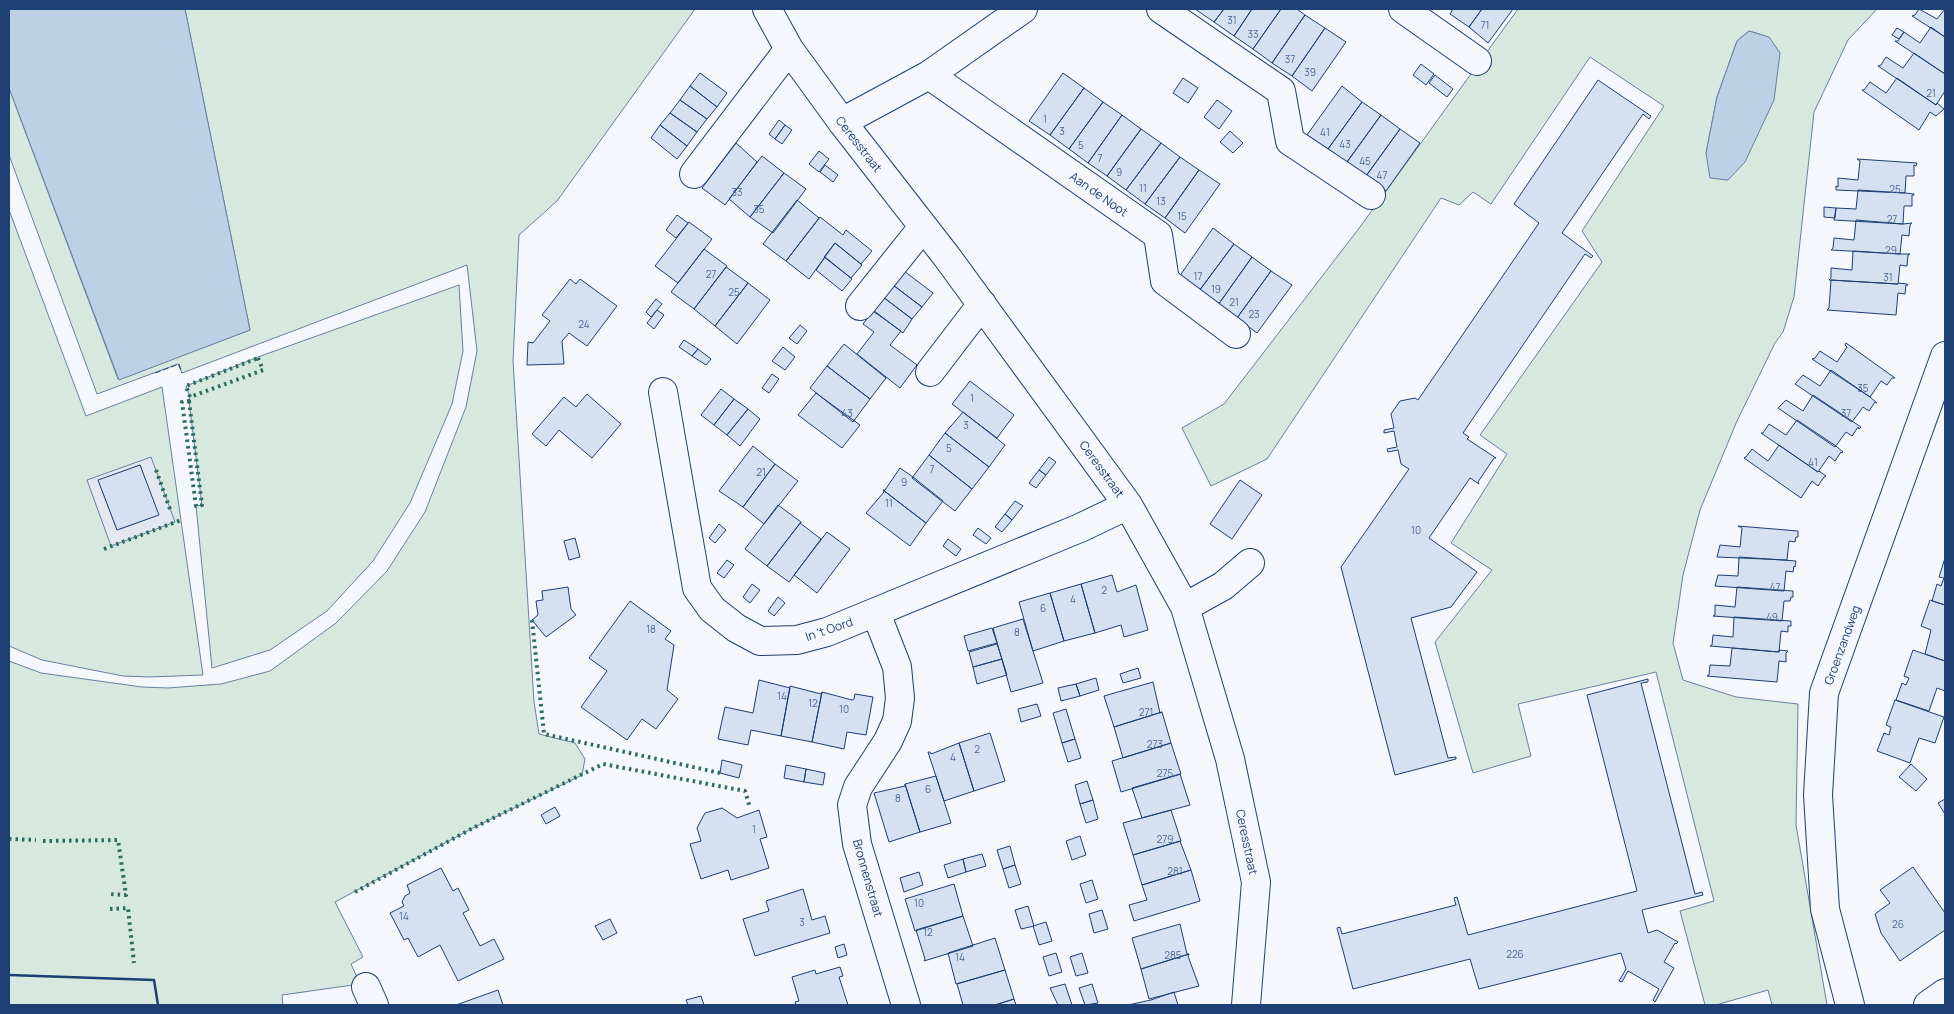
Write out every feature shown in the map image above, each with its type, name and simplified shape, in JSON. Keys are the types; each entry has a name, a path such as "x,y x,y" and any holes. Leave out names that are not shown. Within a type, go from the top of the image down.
{"street":[{"name":"Ceresstraat","path":"767,9 789,49 842,122 982,304 1128,505 1185,607 1230,759 1256,882 1246,1005"},
{"path":"1161,9 1281,91 1290,141 1370,195"},
{"path":"1404,9 1477,61"},
{"path":"842,122 929,76 1005,13"},
{"path":"694,174 789,49"},
{"name":"Aan de Noot","path":"929,76 1158,235 1165,281 1236,334"},
{"path":"860,306 923,227"},
{"path":"930,372 982,304"},
{"name":"Groenzandweg","path":"1850,1005 1825,909 1818,795 1824,693 1945,356"},
{"name":"In 't Oord","path":"662,392 697,588 712,609 736,628 760,641 797,640 827,632 1080,528 1128,505"},
{"path":"1185,607 1223,586 1250,563"},
{"name":"Bronnenstraat","path":"876,613 897,667 900,698 897,721 888,741 858,787 852,805 857,844 906,1005"},
{"path":"1928,1005 1945,993"}],"shaded area":[{"path":"185,9 695,9 557,201 519,235 513,361 534,702 539,734 575,743 585,759 582,775 473,828 335,902 363,957 351,964 360,984 282,995 283,1005 9,1005 9,661 41,673 142,687 168,688 221,684 270,671 336,623 387,571 425,512 466,407 477,351 467,265 182,373 178,364 97,394 9,155 9,88 118,379 250,330"},
{"path":"1518,9 1877,9 1848,40 1814,112 1794,297 1783,332 1775,343 1737,421 1700,510 1683,575 1673,643 1683,680 1736,697 1798,704 1796,825 1827,1005 1772,1005 1768,990 1716,1005 1705,1005 1680,911 1714,901 1656,672 1518,704 1531,756 1473,773 1435,642 1492,570 1451,543 1507,454 1480,435 1602,262 1582,231 1664,106 1590,57 1491,204 1473,192 1459,205 1441,198 1267,459 1211,486 1182,428 1224,404 1360,227","holes":["1749,31 1768,37 1780,53 1706,153 1717,97 1737,41"]},
{"path":"9,210 86,416 162,387 203,675 123,676 42,660 9,646"},
{"path":"459,285 463,351 452,404 410,503 373,561 327,611 270,650 212,668 196,506 202,505 190,397 186,386 258,357"},
{"path":"151,457 175,522 111,546 87,480","holes":["140,465 158,515 117,530 99,481"]}],"water":[{"path":"9,9 185,9 250,330 119,380 9,88"},
{"path":"1749,31 1769,37 1780,53 1774,100 1745,162 1728,180 1710,178 1706,153 1717,97 1737,41"}],"building":[{"path":"1195,9 1224,9 1214,22"},
{"path":"1224,9 1252,9 1234,36 1214,22"},
{"path":"1252,9 1281,9 1253,49 1234,36"},
{"path":"1281,9 1297,9 1305,15 1272,63 1253,49"},
{"path":"1453,9 1482,9 1469,27 1450,14"},
{"path":"1482,9 1513,9 1488,43 1469,27"},
{"path":"1919,9 1937,19 1945,9 1945,37 1912,16"},
{"path":"1305,15 1325,28 1292,76 1272,63"},
{"path":"1931,27 1945,37 1945,74 1895,41 1898,41 1904,32 1920,43"},
{"path":"1325,28 1346,42 1312,91 1292,76"},
{"path":"1897,28 1904,32 1899,39 1892,35"},
{"path":"1914,53 1945,74 1945,91 1936,105 1878,66 1881,65 1886,57 1903,68"},
{"path":"1421,64 1434,74 1426,85 1413,75"},
{"path":"700,73 727,93 717,107 690,86"},
{"path":"1063,73 1084,88 1050,135 1029,121"},
{"path":"1435,75 1453,89 1447,97 1429,83"},
{"path":"1183,78 1198,88 1188,103 1173,93"},
{"path":"1897,78 1944,109 1936,116 1930,112 1919,130 1862,90 1870,82 1886,93"},
{"path":"1598,80 1651,116 1649,119 1643,114 1562,233 1593,256 1591,258 1585,254 1463,433 1469,437 1467,439 1496,458 1494,458 1478,482 1479,484 1470,478 1429,538 1477,572 1451,607 1411,618 1448,758 1456,757 1456,759 1395,775 1341,567 1409,469 1401,464 1398,450 1388,452 1387,449 1397,447 1394,431 1384,433 1384,430 1394,428 1391,414 1400,401 1415,398 1418,400 1539,223 1514,204"},
{"path":"690,86 717,107 707,119 680,100"},
{"path":"1342,86 1362,102 1328,149 1307,135"},
{"path":"1084,88 1103,102 1069,149 1050,135"},
{"path":"680,100 707,119 697,132 670,113"},
{"path":"1217,100 1232,111 1219,129 1204,117"},
{"path":"1103,102 1122,115 1088,163 1069,149"},
{"path":"1362,102 1381,115 1347,162 1328,149"},
{"path":"670,113 697,132 687,146 660,125"},
{"path":"1122,115 1141,129 1107,176 1088,163"},
{"path":"1381,115 1400,129 1366,176 1347,162"},
{"path":"779,120 785,125 775,139 769,134"},
{"path":"660,125 687,146 677,159 651,138"},
{"path":"785,125 792,130 782,144 775,139"},
{"path":"1141,129 1161,143 1126,190 1107,176"},
{"path":"1400,129 1420,143 1386,191 1366,176"},
{"path":"1230,131 1243,143 1233,153 1220,142"},
{"path":"736,143 757,162 725,205 702,188"},
{"path":"1161,143 1180,157 1145,204 1126,190"},
{"path":"819,151 829,159 819,172 809,164"},
{"path":"762,156 784,173 750,217 729,199"},
{"path":"1180,157 1199,170 1165,218 1145,204"},
{"path":"1857,159 1917,163 1916,166 1914,165 1914,176 1906,176 1905,193 1836,190 1838,178 1858,180 1860,161"},
{"path":"825,165 838,175 833,182 820,172"},
{"path":"1199,170 1220,184 1185,233 1165,218"},
{"path":"784,173 806,189 773,233 750,217"},
{"path":"1858,190 1914,194 1912,195 1912,206 1904,206 1903,224 1834,220 1836,208 1856,209"},
{"path":"797,200 819,218 786,261 763,244"},
{"path":"1824,207 1836,208 1835,218 1824,217"},
{"path":"677,215 688,223 676,238 666,230"},
{"path":"820,217 843,235 846,230 872,251 861,264 835,243 809,279 786,261"},
{"path":"1856,220 1912,223 1909,236 1902,235 1900,254 1831,250 1834,238 1854,240"},
{"path":"689,222 712,239 678,283 655,266"},
{"path":"1213,228 1234,244 1199,291 1179,277"},
{"path":"835,243 862,265 851,278 824,257"},
{"path":"1234,244 1252,257 1218,305 1199,291"},
{"path":"704,249 727,266 694,309 671,292"},
{"path":"1853,251 1910,254 1908,255 1907,266 1900,265 1898,284 1829,280 1831,278 1831,268 1852,270"},
{"path":"825,257 852,279 842,291 816,270"},
{"path":"1252,257 1271,271 1237,318 1218,305"},
{"path":"726,267 748,283 715,326 694,309"},
{"path":"904,271 933,293 922,307 893,285"},
{"path":"1271,271 1292,285 1257,333 1237,318"},
{"path":"570,279 576,284 580,279 617,306 587,346 569,333 562,341 564,364 527,365 528,342 533,343 550,321 542,315"},
{"path":"1831,280 1908,285 1906,285 1905,294 1898,293 1896,315 1827,310 1829,308"},
{"path":"748,283 770,300 737,344 715,326"},
{"path":"893,285 922,307 912,319 883,297"},
{"path":"883,297 912,319 903,333 873,310"},
{"path":"656,299 662,304 651,317 646,312"},
{"path":"657,310 664,315 654,329 647,323"},
{"path":"873,311 901,331 890,345 917,365 900,388 857,354 874,332 863,324"},
{"path":"800,325 807,331 797,344 789,338"},
{"path":"684,340 698,349 692,356 679,347"},
{"path":"1846,343 1895,378 1892,378 1887,385 1881,381 1870,397 1812,359 1820,351 1837,362 1847,347"},
{"path":"844,344 886,378 870,399 827,366"},
{"path":"783,347 795,357 785,370 772,361"},
{"path":"698,349 711,359 706,365 692,356"},
{"path":"827,366 870,399 853,422 810,388"},
{"path":"1831,370 1877,403 1875,402 1869,411 1863,407 1852,422 1795,384 1803,375 1820,386"},
{"path":"772,374 779,379 769,393 762,388"},
{"path":"970,381 1014,415 997,438 952,404"},
{"path":"721,389 734,399 714,425 701,415"},
{"path":"816,393 860,425 842,448 798,415"},
{"path":"587,394 621,424 592,458 559,430 546,446 532,434 564,397 576,407"},
{"path":"1813,395 1861,427 1859,429 1858,427 1852,436 1846,432 1835,447 1778,408 1786,400 1803,411"},
{"path":"734,399 748,409 727,435 714,425"},
{"path":"748,409 760,419 740,446 727,435"},
{"path":"963,412 1005,445 989,467 945,433"},
{"path":"1797,420 1843,452 1835,461 1829,456 1818,472 1761,433 1769,424 1786,435"},
{"path":"945,433 989,467 972,489 929,455"},
{"path":"1779,445 1826,476 1818,486 1812,481 1801,498 1744,458 1752,449 1768,461"},
{"path":"753,446 775,464 743,507 719,491"},
{"path":"929,455 972,489 955,511 912,478"},
{"path":"1049,457 1056,462 1046,475 1039,470"},
{"path":"775,464 798,481 764,524 743,507"},
{"path":"140,465 159,515 117,530 98,480"},
{"path":"900,468 943,501 926,523 883,490 885,490"},
{"path":"1039,470 1046,475 1036,488 1029,483"},
{"path":"1240,480 1262,495 1232,539 1210,524"},
{"path":"883,490 926,523 910,546 866,513 884,492"},
{"path":"1015,501 1023,506 1012,520 1005,514"},
{"path":"778,505 801,522 767,566 745,549"},
{"path":"1005,514 1012,520 1002,532 995,527"},
{"path":"800,523 821,539 789,582 767,566"},
{"path":"719,524 726,530 715,543 709,538"},
{"path":"1738,526 1798,531 1798,537 1796,537 1795,542 1789,541 1787,560 1717,557 1720,545 1740,547 1742,528"},
{"path":"978,528 991,538 986,544 973,535"},
{"path":"827,532 850,549 817,593 794,575"},
{"path":"575,538 580,557 569,560 564,541"},
{"path":"948,539 961,549 956,556 943,546"},
{"path":"1739,557 1796,561 1793,572 1786,571 1784,591 1715,586 1718,575 1738,576"},
{"path":"1945,558 1945,605 1932,601 1937,584 1941,586 1944,578 1939,577"},
{"path":"727,560 734,565 724,578 717,573"},
{"path":"1112,575 1117,592 1136,585 1148,630 1124,637 1121,625 1095,633 1081,584"},
{"path":"752,584 760,590 750,603 743,597"},
{"path":"1081,584 1095,633 1064,641 1050,593"},
{"path":"568,587 571,609 576,615 546,637 532,620 538,615 536,601 543,600 542,591"},
{"path":"1737,587 1793,591 1793,597 1791,597 1790,601 1784,601 1782,621 1713,616 1715,615 1715,605 1735,607"},
{"path":"1050,593 1064,641 1033,651 1019,602"},
{"path":"778,597 785,603 774,616 768,611"},
{"path":"1930,600 1945,605 1945,661 1925,654 1931,630 1921,626"},
{"path":"630,601 671,631 665,639 674,645 667,690 678,699 656,729 642,719 627,740 581,707 607,671 589,658"},
{"path":"1734,617 1791,621 1791,626 1788,626 1788,632 1781,631 1779,652 1710,646 1712,645 1713,635 1733,637"},
{"path":"1023,619 1043,683 1011,692 993,628"},
{"path":"992,628 997,643 968,651 964,636"},
{"path":"997,644 1002,659 973,667 969,652"},
{"path":"1732,648 1788,651 1786,653 1786,662 1779,661 1777,682 1707,676 1709,675 1710,665 1730,666"},
{"path":"1913,650 1945,661 1945,691 1937,688 1929,711 1896,700 1902,683 1906,685 1909,678 1904,676"},
{"path":"1002,659 1007,675 977,684 973,667"},
{"path":"1138,668 1141,678 1123,683 1120,674"},
{"path":"1096,678 1099,690 1080,696 1076,684"},
{"path":"1648,679 1648,682 1641,683 1695,894 1702,892 1703,895 1642,910 1648,933 1657,930 1678,942 1675,943 1664,962 1674,968 1655,1002 1653,1000 1659,989 1628,971 1622,982 1619,981 1626,969 1621,953 1479,989 1470,959 1353,989 1337,928 1340,927 1342,934 1456,905 1454,898 1457,897 1468,935 1637,891 1587,695"},
{"path":"759,680 790,688 781,736 751,730 748,745 718,739 725,707 753,713"},
{"path":"1153,682 1160,713 1114,727 1104,696"},
{"path":"1076,684 1080,696 1061,701 1058,688"},
{"path":"790,686 821,694 822,692 812,742 781,736"},
{"path":"822,692 852,700 855,694 873,697 866,735 847,732 844,749 812,742"},
{"path":"1895,700 1944,717 1935,743 1919,738 1910,763 1877,751 1884,733 1889,735 1891,727 1886,725"},
{"path":"1037,704 1041,716 1021,722 1018,709"},
{"path":"1066,709 1075,739 1062,743 1053,713"},
{"path":"1162,712 1171,743 1123,758 1114,727"},
{"path":"990,733 1005,781 974,791 959,743"},
{"path":"1075,739 1081,758 1068,762 1062,743"},
{"path":"959,743 974,791 944,801 928,752 931,754"},
{"path":"1171,743 1181,774 1121,792 1112,761"},
{"path":"722,760 742,765 739,778 720,773"},
{"path":"1911,764 1927,779 1916,791 1899,777"},
{"path":"786,765 806,769 804,782 784,778"},
{"path":"806,769 825,773 823,785 804,782"},
{"path":"1180,774 1190,805 1142,818 1132,788"},
{"path":"936,776 951,823 920,832 905,784"},
{"path":"1087,781 1093,800 1080,804 1075,785"},
{"path":"905,784 920,832 889,842 874,793 905,786"},
{"path":"1945,799 1945,814 1938,803"},
{"path":"1093,800 1098,819 1086,823 1080,804"},
{"path":"555,807 560,816 546,824 541,815"},
{"path":"722,808 737,818 759,810 767,837 760,839 769,868 731,880 728,870 701,879 690,844 701,841 697,828 705,813"},
{"path":"1171,810 1181,841 1133,855 1123,823"},
{"path":"1080,836 1086,855 1072,860 1066,841"},
{"path":"1180,841 1191,870 1142,885 1133,855"},
{"path":"1010,846 1015,865 1003,869 997,850"},
{"path":"982,854 986,866 966,872 963,859"},
{"path":"963,859 966,872 948,878 944,865"},
{"path":"1015,865 1021,884 1009,888 1003,869"},
{"path":"1913,867 1945,913 1945,930 1900,961 1881,933 1875,914 1890,903 1880,890"},
{"path":"441,868 453,891 458,888 469,910 463,913 480,946 494,939 504,959 458,981 440,945 418,957 408,938 404,940 390,913 404,906 402,902 405,896 410,893 407,885"},
{"path":"1191,870 1200,901 1134,921 1129,905 1147,900 1142,885"},
{"path":"919,872 923,885 904,892 900,878"},
{"path":"1092,880 1098,899 1086,903 1080,884"},
{"path":"954,884 963,916 915,931 905,899"},
{"path":"803,889 812,920 825,916 830,933 755,956 743,919 769,911 766,901"},
{"path":"1028,906 1034,926 1021,929 1015,910"},
{"path":"1102,910 1108,929 1094,933 1089,914"},
{"path":"963,916 973,946 924,961 916,930"},
{"path":"610,919 617,933 603,940 595,926"},
{"path":"1046,922 1052,941 1039,945 1033,926"},
{"path":"1180,924 1187,954 1189,954 1141,969 1132,938"},
{"path":"995,938 1005,970 956,984 948,953"},
{"path":"844,944 847,955 838,958 835,947"},
{"path":"1056,953 1062,972 1049,976 1043,957"},
{"path":"1082,953 1088,973 1076,976 1070,957"},
{"path":"1189,954 1188,956 1199,986 1149,999 1141,969"},
{"path":"840,967 843,976 839,977 848,1005 796,1005 795,1002 799,1001 792,977 815,970 816,974"},
{"path":"1005,970 1014,999 995,1005 963,1005 957,984"},
{"path":"1065,984 1072,1005 1058,1005 1050,988"},
{"path":"1092,984 1098,1003 1085,1005 1079,988"},
{"path":"498,990 503,1005 456,1005"},
{"path":"1174,992 1178,1005 1128,1005 1151,1000"},
{"path":"701,996 704,1005 688,1005 686,1000"},
{"path":"1014,999 1016,1005 995,1005"}],"hedge":[{"path":"258,358 263,370 190,397 186,386 258,358"},
{"path":"189,401 202,505 196,506 182,402 189,401"},
{"path":"156,470 171,512"},
{"path":"104,549 181,520"},
{"path":"532,620 544,734 720,773"},
{"path":"355,892 473,828 603,764 745,791 750,808"},
{"path":"9,839 36,840"},
{"path":"43,841 118,840 126,895 109,894"},
{"path":"110,909 128,908 134,963"}],"fence":[{"path":"155,373 179,364 182,373"}],"wall":[{"path":"9,975 154,980 158,1005"}]}
